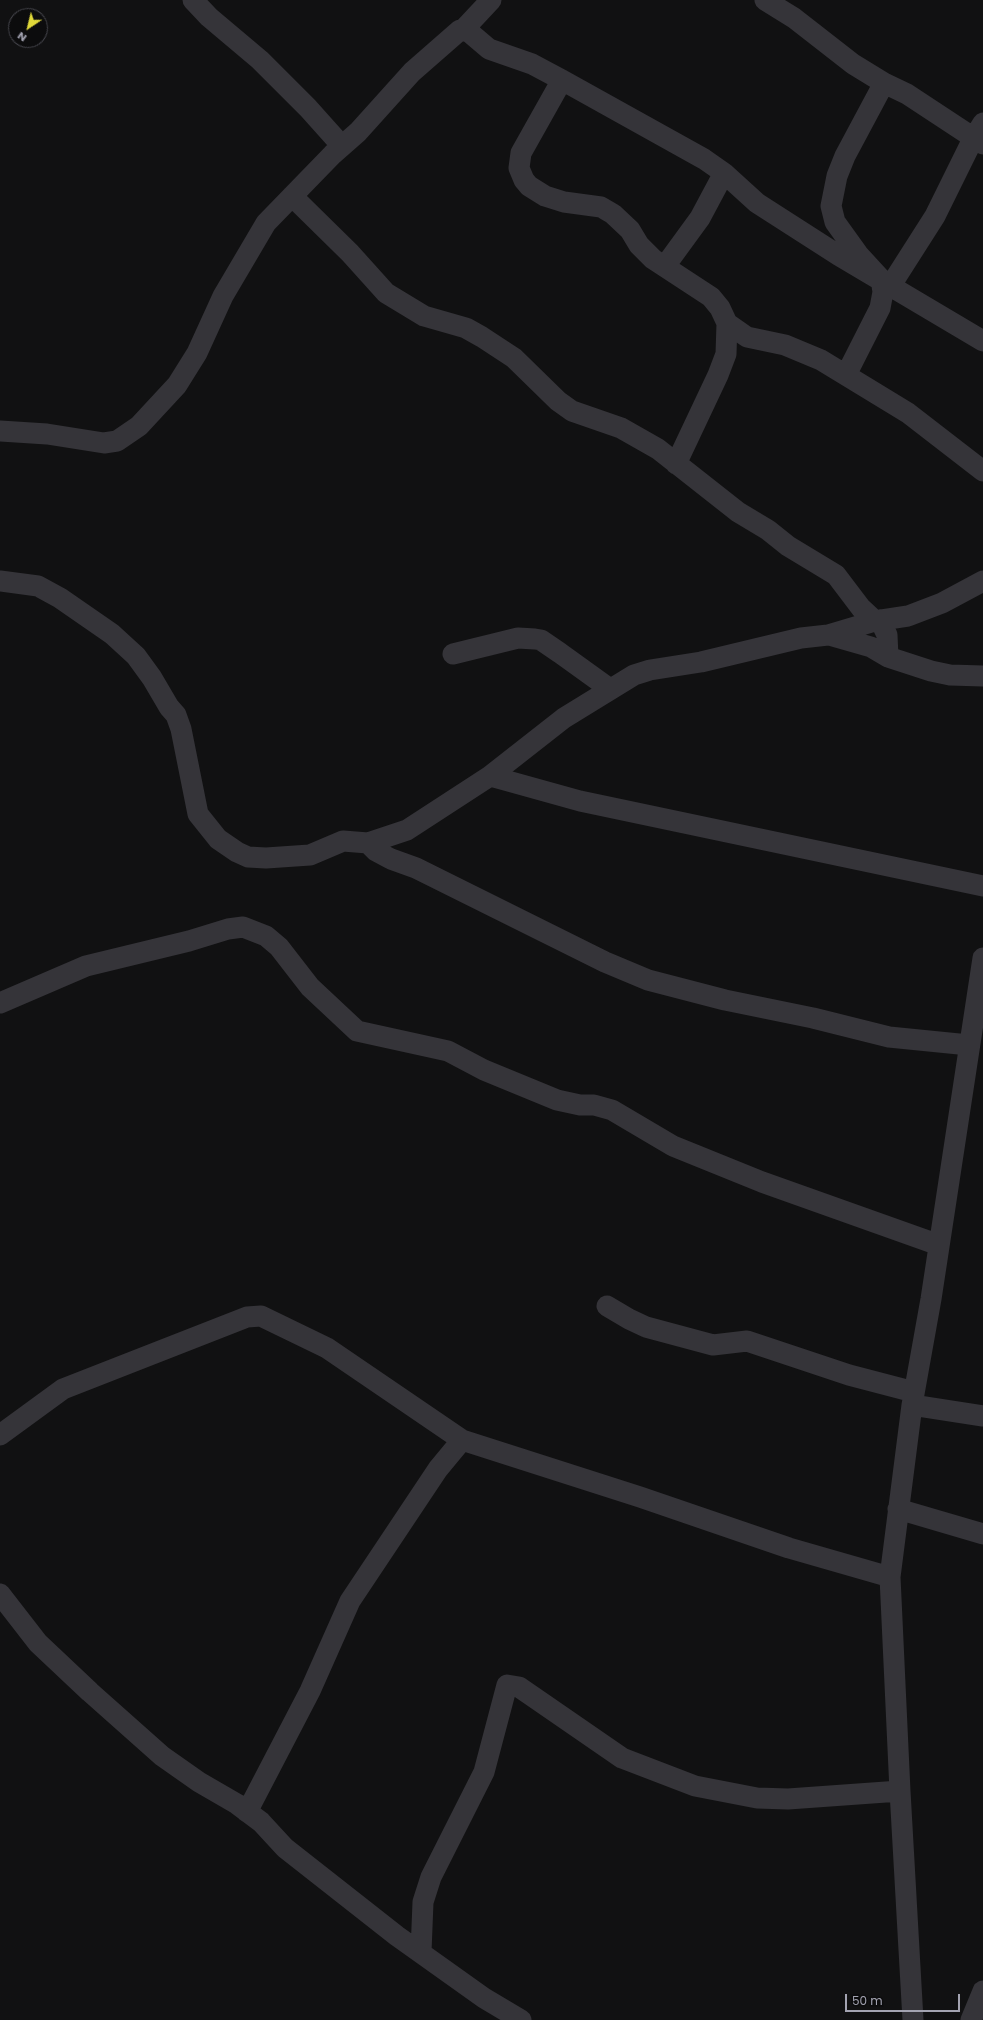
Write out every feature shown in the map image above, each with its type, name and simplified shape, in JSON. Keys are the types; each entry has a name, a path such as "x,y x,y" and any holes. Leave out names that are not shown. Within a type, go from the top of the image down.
{"street":[{"path":"193,0 209,17 260,60 308,108 342,146"},
{"path":"0,431 47,434 104,443 117,441 132,432 177,385 197,352 223,296 266,223 342,146 358,132 412,72 454,34 460,30 463,30 491,0"},
{"path":"765,0 794,18 853,64 884,83 907,94 980,136 935,216 886,282 880,308 846,375"},
{"path":"463,30 469,32 489,49 532,64 704,159 724,173 757,203 838,255 886,282 983,341"},
{"path":"562,80 521,153 519,168 522,176 529,186 545,196 564,202 601,207 612,214 630,230 639,245 653,259 711,297 720,308 727,323 726,354 718,375 676,464"},
{"path":"884,83 844,156 837,176 831,206 835,222 841,232 858,254 886,282"},
{"path":"665,266 700,218 724,173"},
{"path":"292,196 350,253 386,293 424,316 466,328 482,337 514,358 558,401 572,411 634,434 658,449 738,512 832,572 861,608 878,621 887,635 888,657"},
{"path":"727,323 747,338 785,344 821,360 908,413 983,470"},
{"path":"726,354 736,343 747,338"},
{"path":"0,581 38,586 78,610 112,634 136,656 176,715 181,729 198,814 218,840 236,852 248,857 266,858 310,855 343,841 368,843 407,830 490,776 564,718 634,675 650,670 701,662 801,638 828,634 878,621 908,616 942,603 983,581"},
{"path":"828,634 871,647 888,657 950,675 983,676"},
{"path":"453,654 518,638 540,640 610,689"},
{"path":"585,672 634,675"},
{"path":"490,776 580,801 983,886"},
{"path":"368,843 376,851 391,859 416,868 605,962 648,980 725,1000 813,1018 889,1037 970,1045"},
{"path":"0,1003 86,966 189,941 228,929 243,927 266,936 279,947 310,987 357,1031 448,1051 484,1070 557,1100 580,1105 594,1105 612,1110 673,1146 762,1182 939,1245"},
{"path":"913,2020 890,1577 913,1398 939,1245 983,958"},
{"path":"607,1306 646,1327 713,1345 747,1341 913,1398 983,1416"},
{"path":"0,1435 63,1389 247,1317 261,1316 327,1348 462,1440 640,1497 788,1548 890,1577"},
{"path":"247,1812 310,1691 350,1601 438,1469 462,1440"},
{"path":"898,1509 983,1534"},
{"path":"0,1594 38,1642 90,1692 162,1756 261,1822 285,1848 398,1936 484,1998 521,2020"},
{"path":"421,1952 423,1902 431,1877 484,1772 507,1686 518,1687 622,1758 695,1786 744,1796 788,1799 900,1791"},
{"path":"971,2020 983,1991"}]}
